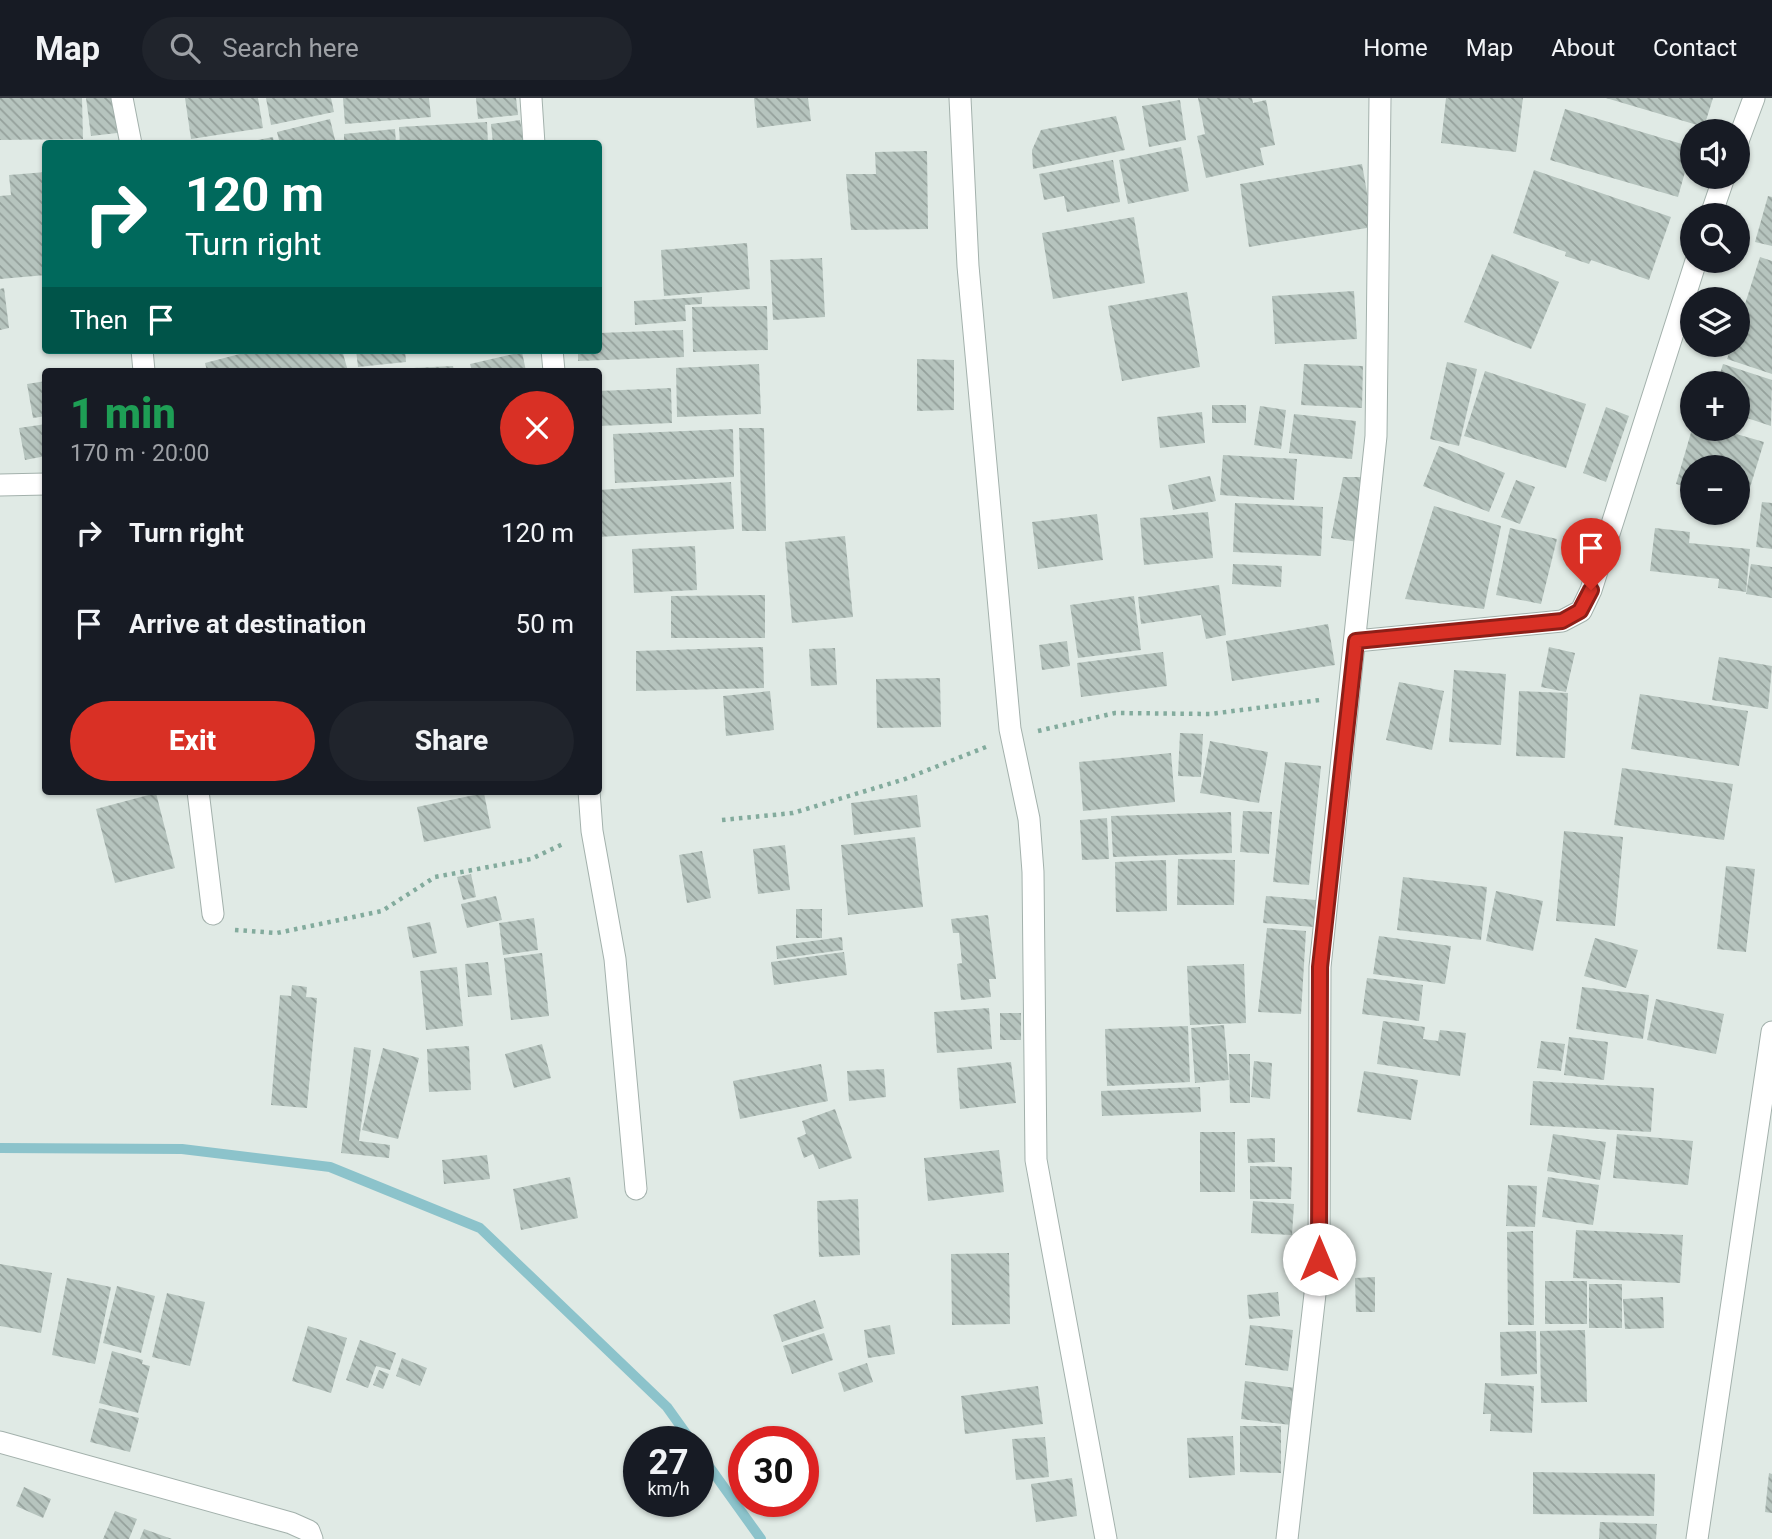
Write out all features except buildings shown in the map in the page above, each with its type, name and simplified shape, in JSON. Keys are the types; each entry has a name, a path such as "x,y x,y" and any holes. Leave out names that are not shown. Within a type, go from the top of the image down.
{"street":[{"path":"122,98 130,140"},
{"path":"531,98 534,140"},
{"path":"960,98 968,266 1006,694 1018,779 1029,820 1033,872 1035,1160 1107,1539"},
{"path":"1287,1539 1319,1259 1320,967 1376,436 1380,98"},
{"path":"1746,119 1754,98"},
{"path":"1356,641 1562,621 1580,611 1591,590 1692,273"},
{"path":"0,485 42,484"},
{"path":"198,795 213,914"},
{"path":"589,795 592,831 615,959 636,1189"},
{"path":"1697,1539 1772,1032"},
{"path":"0,1442 291,1522 309,1531 312,1539"}],"path":[{"path":"213,914 223,926 246,933 277,933 382,911 435,877 531,859 592,831"}],"waterway":[{"path":"0,1148 182,1149 330,1167 480,1228 667,1407 681,1426"},
{"path":"714,1473 761,1539"}],"route":[{"path":"1319,1259 1320,967 1356,641 1562,621 1580,611 1591,590"}]}
